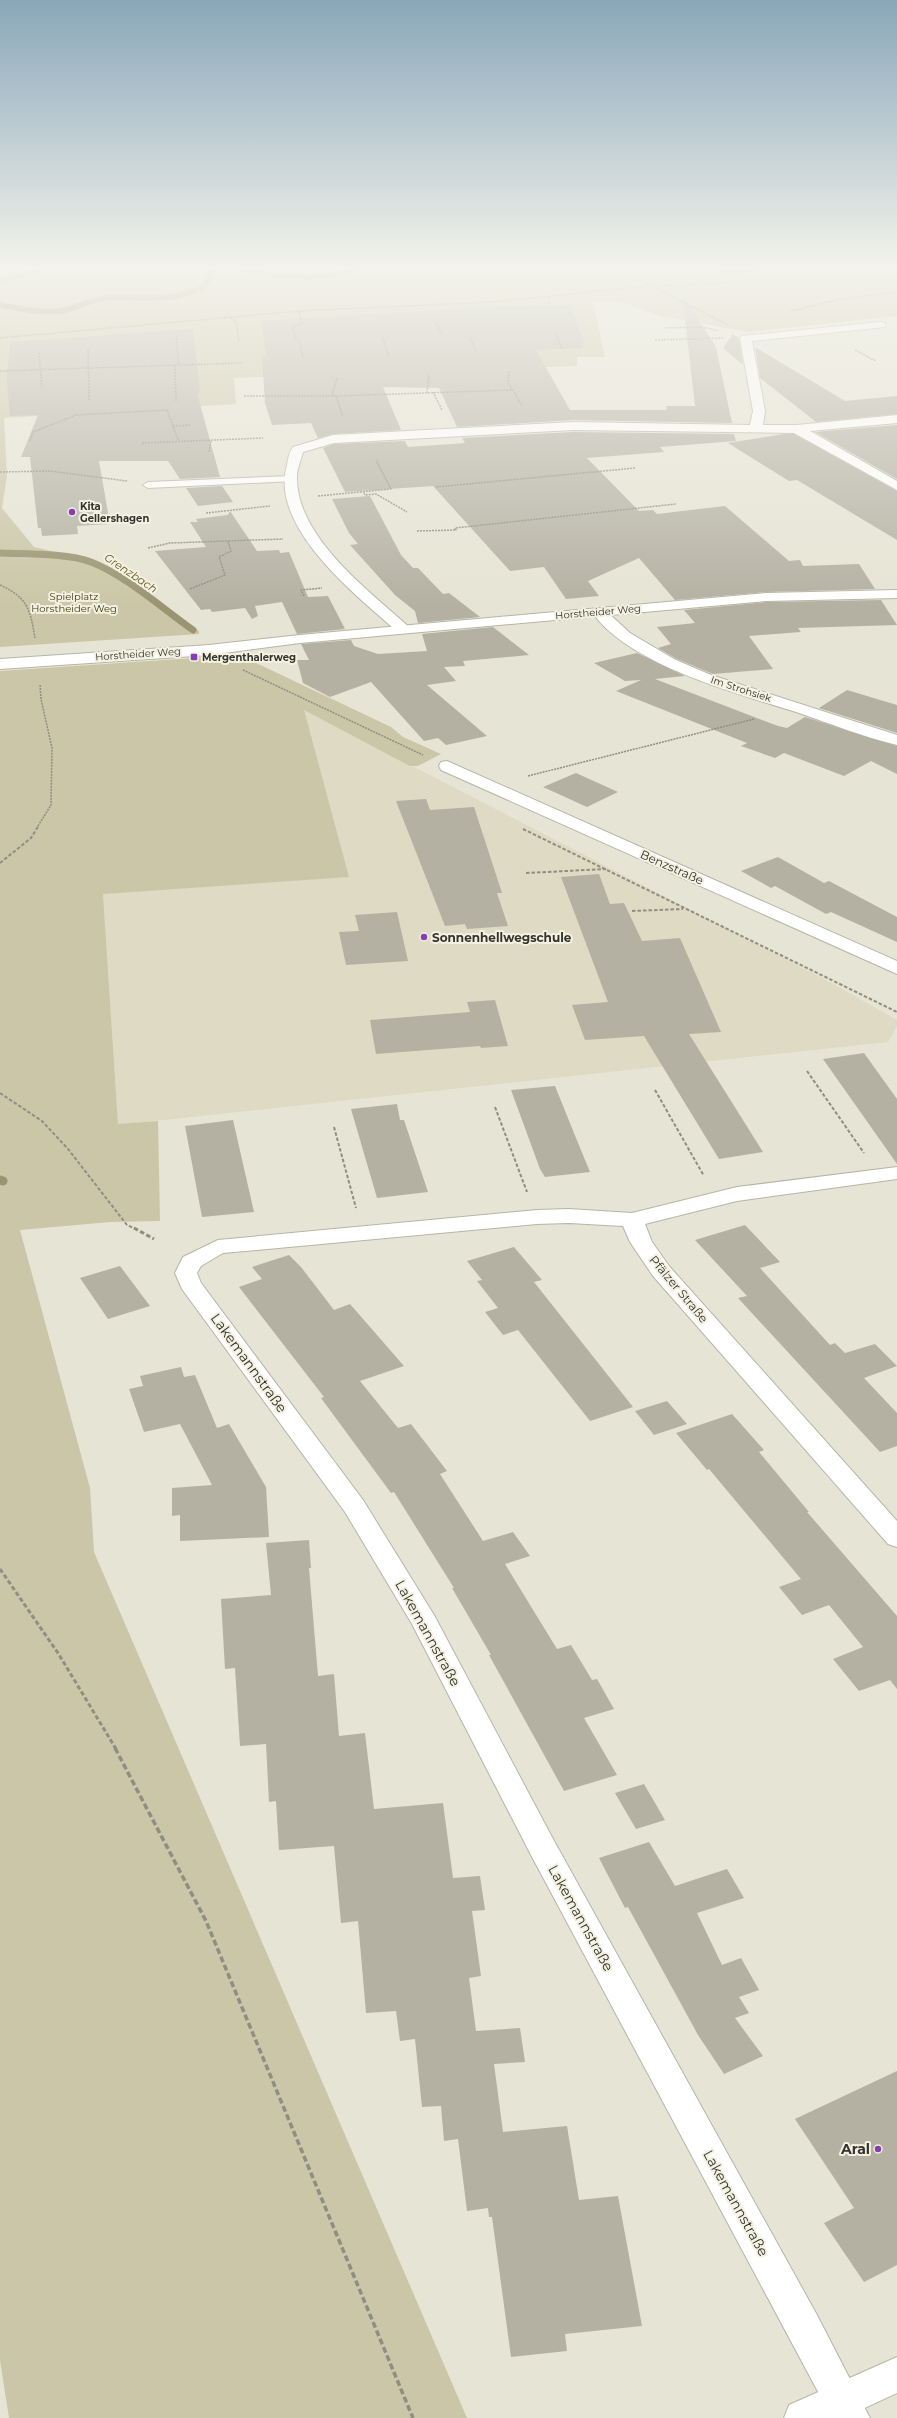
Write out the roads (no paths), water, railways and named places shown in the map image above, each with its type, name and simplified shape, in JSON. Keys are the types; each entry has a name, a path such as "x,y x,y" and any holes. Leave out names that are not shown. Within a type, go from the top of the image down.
{"street":[{"path":"754,381 759,411 756,428"},
{"path":"404,630 334,566 312,537 293,501 290,479 293,458 297,450 319,442 351,437 534,427 640,425 797,429 897,419"},
{"path":"797,429 897,486"},
{"name":"Horstheider Weg","path":"0,655 39,657 209,650 300,639 804,595 897,594"},
{"name":"Im Strohsiek","path":"598,612 624,636 669,662 706,678 897,740"},
{"name":"Horstheider Weg","path":"0,664 39,657 207,641 300,639"},
{"name":"Benzstraße","path":"447,766 897,968"},
{"path":"632,1220 737,1194 888,1174"},
{"name":"Lakemannstraße","path":"632,1220 569,1216 537,1217 362,1232 218,1247 191,1262 186,1272 190,1284 354,1506 424,1622 542,1846 847,2409"},
{"name":"Pfälzer Straße","path":"632,1220 641,1242 661,1271 897,1538"},
{"path":"802,2418 847,2409 897,2375"}],"lane":[{"path":"148,485 290,479"}],"waterway":[{"name":"Grenzbach","path":"0,553 59,555 91,562 117,575 144,593 193,630"}],"place":[{"name":"Kita Gellershagen","path":"72,512"},
{"name":"Mergenthalerweg","path":"194,657"},
{"name":"Sonnenhellwegschule","path":"424,937"},
{"name":"Aral","path":"878,2149"}],"park label":[{"name":"Spielplatz Horstheider Weg","path":"74,602"}]}
